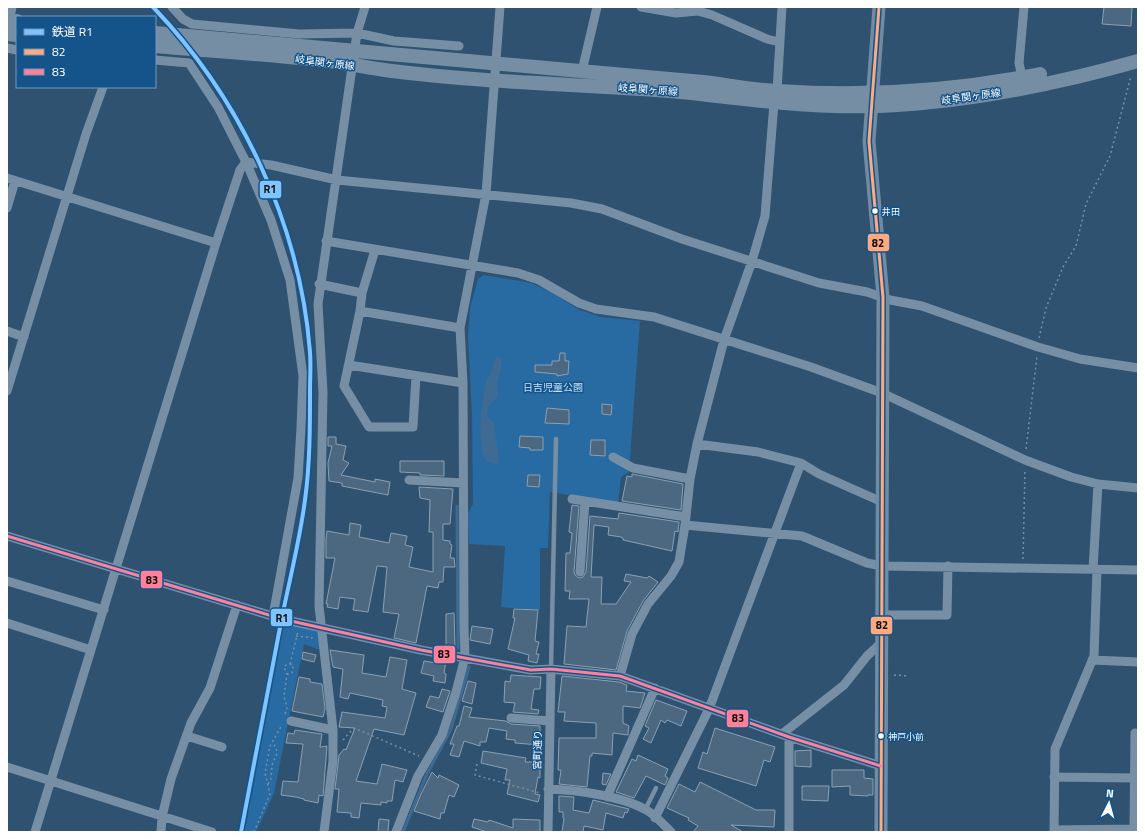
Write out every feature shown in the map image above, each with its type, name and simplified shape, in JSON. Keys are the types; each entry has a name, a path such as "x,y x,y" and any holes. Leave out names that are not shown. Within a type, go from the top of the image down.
{"main road":[{"name":"岐阜関ヶ原線","path":"156,33 703,82 776,97 836,106 871,100 973,97 1023,82 1136,58"},
{"name":"岐阜関ヶ原線","path":"156,46 321,60 369,68 494,80 776,97"}],"street":[{"path":"172,7 183,19 192,24 300,34 357,33 394,41 459,46"},
{"path":"324,832 333,761 333,730 319,606 323,392 318,304 319,284 337,180 357,33 365,7"},
{"path":"396,832 410,796 442,735 466,657 464,629 463,384 460,328 486,194 500,7"},
{"path":"582,71 597,7"},
{"path":"641,7 676,12 698,11 712,14 767,39 779,42"},
{"path":"620,676 632,634 648,604 671,576 679,562 686,521 690,479 697,444 724,340 752,261 765,216 776,97 782,7"},
{"path":"879,7 869,141 883,297 881,832"},
{"path":"1023,82 1019,63 1024,7"},
{"path":"156,60 189,63 218,107 246,162 271,220 290,280 303,376 298,478 273,616"},
{"path":"7,391 86,134 103,88"},
{"path":"246,162 272,165 337,180 572,203 602,209 682,239 819,283 922,306 1080,359 1138,368"},
{"path":"35,832 52,782 216,243 240,170 246,162"},
{"path":"7,208 11,179 216,243"},
{"path":"326,241 518,273 539,280 579,303 596,309 654,317 811,367 882,393 1025,460 1071,477 1098,484 1138,488"},
{"path":"375,250 362,293 360,311 344,386 369,427 413,427 416,376"},
{"path":"319,284 362,293"},
{"path":"360,311 460,328"},
{"path":"7,331 24,337"},
{"path":"349,365 463,384"},
{"path":"697,444 758,452 801,463 819,474 882,502"},
{"path":"613,457 633,468 690,479"},
{"path":"656,818 709,709 801,463"},
{"path":"409,480 463,483"},
{"path":"1098,484 1092,660 1056,749 1054,777 1054,831 1134,829 1135,733"},
{"path":"572,499 686,521 802,536 867,563 882,566 1138,570"},
{"path":"580,572 585,501"},
{"path":"7,536 300,624 321,634 466,657 531,670 551,669 620,676 785,736 881,766"},
{"path":"882,615 947,615 948,566"},
{"path":"7,581 104,610"},
{"path":"161,832 162,817 171,779 191,723 210,688 237,605"},
{"path":"7,624 91,650"},
{"path":"785,736 844,685 867,656 882,643"},
{"path":"1092,660 1138,662"},
{"name":"宮町通り","path":"548,832 547,792 551,669"},
{"path":"607,796 655,688"},
{"path":"511,718 549,721"},
{"path":"291,721 333,730"},
{"path":"187,736 222,747"},
{"path":"785,736 789,832"},
{"path":"7,767 212,832"},
{"path":"1054,777 1134,778"},
{"path":"547,792 572,790 607,796 645,810 671,832"}],"lane":[{"path":"551,669 556,439"},
{"path":"645,810 656,788"}],"path":[{"path":"1022,567 1025,460 1042,318 1063,267 1076,246 1086,204 1110,156 1136,58"},
{"path":"288,674 292,672 293,668 292,664 290,664 300,624"},
{"path":"296,636 321,634"},
{"path":"254,832 270,794 265,773 270,746 282,727 287,708 284,696 288,674 284,667 290,664"},
{"path":"890,672 894,672 894,675 908,676"},
{"path":"333,744 342,740 353,729 359,730 428,760"},
{"path":"268,784 271,782 272,765 277,753 276,747 272,743"},
{"path":"477,764 475,775 547,792"}],"green space":[{"name":"日吉児童公園","path":"484,275 531,283 551,292 580,310 601,317 640,321 629,472 621,477 618,503 550,492 548,548 540,548 540,610 501,607 505,546 469,544 468,513 473,504 472,415 468,336 470,308 478,279"},
{"path":"282,622 320,632 320,650 304,644 274,793 256,832 243,832"}],"shaded area":[{"path":"497,356 501,358 501,370 497,382 498,396 488,407 487,416 494,423 499,462 498,465 487,462 483,454 480,434 481,411 486,381 491,374"}],"building":[{"path":"1104,7 1132,7 1131,26 1102,24"},
{"path":"560,353 565,353 565,361 569,361 568,374 557,376 557,374 535,372 535,365 552,365 552,361 559,361"},
{"path":"602,404 612,405 611,415 602,414"},
{"path":"547,408 569,410 569,424 545,423"},
{"path":"520,436 543,437 543,450 530,450 530,448 519,447"},
{"path":"328,437 336,437 336,444 346,446 343,460 349,463 341,475 375,482 375,479 390,482 388,495 342,486 342,483 329,481 328,463 332,446 328,446"},
{"path":"591,440 605,440 605,456 590,455"},
{"path":"400,461 444,461 444,476 400,472"},
{"path":"632,474 683,484 681,510 622,501 627,476 632,477"},
{"path":"528,475 540,475 539,487 527,486"},
{"path":"419,487 453,489 450,524 443,524 443,540 450,541 450,544 452,545 450,558 454,558 455,567 444,567 443,582 439,582 438,588 427,586 416,643 394,638 399,614 383,612 387,567 377,566 368,612 353,610 355,599 340,597 338,609 327,607 328,604 326,604 335,558 326,558 326,539 327,531 349,535 350,523 361,525 359,537 389,543 391,533 407,536 405,545 413,547 409,567 433,572 433,532 429,532 430,500 420,498"},
{"path":"572,505 579,506 574,572 579,578 583,577 586,572 590,516 618,519 619,513 679,522 678,532 675,531 672,551 623,540 621,537 608,535 609,527 594,525 591,577 602,577 601,604 616,604 631,582 624,581 626,574 647,578 649,576 658,582 643,601 627,631 616,670 564,664 567,626 586,627 589,599 569,599 570,591 565,591 566,553 570,553 572,533 569,532"},
{"path":"514,609 538,610 535,641 539,642 536,654 539,654 537,663 528,661 529,655 508,649 515,618 513,618"},
{"path":"454,613 455,648 446,648 446,614"},
{"path":"472,626 493,629 490,644 470,640"},
{"path":"330,650 364,655 362,673 386,677 390,657 407,660 402,689 416,693 404,735 374,729 356,781 377,784 382,764 407,770 403,782 395,780 392,801 387,801 387,803 381,802 381,805 361,803 359,818 351,817 351,813 337,812 339,789 335,789 339,755 344,749 346,750 355,728 339,727 342,712 385,718 387,707 382,706 383,700 350,693 348,699 340,697 343,669 333,667"},
{"path":"303,652 316,655 314,662 302,659"},
{"path":"438,660 446,661 444,673 446,674 445,683 433,681 434,676 421,673 424,661 437,663"},
{"path":"511,675 541,677 540,689 534,689 531,709 539,710 538,714 513,712 515,703 504,702 505,681 510,682"},
{"path":"562,676 619,682 627,685 626,691 645,693 640,708 623,706 623,723 629,726 628,735 613,733 612,755 592,753 592,756 590,756 587,787 559,784 561,770 558,770 559,738 596,738 596,723 564,721 565,712 558,712"},
{"path":"299,677 310,679 310,682 322,684 325,709 323,717 292,711"},
{"path":"468,681 476,683 472,704 462,701"},
{"path":"442,689 450,691 443,712 426,707 430,696 439,698"},
{"path":"656,700 687,711 681,726 667,720 665,723 661,720 651,743 643,739 649,728 645,726"},
{"path":"464,706 472,708 469,717 506,721 511,724 540,726 540,745 515,743 515,740 506,739 507,731 489,728 486,742 480,742 480,746 464,741 459,757 450,755 454,744 450,744 457,726 459,726"},
{"path":"715,728 775,747 770,762 764,760 756,786 698,768 703,752 707,754"},
{"path":"295,730 322,734 320,747 327,746 323,796 319,795 318,803 296,797 281,795 283,781 298,782 303,744 286,743 288,733 294,734"},
{"path":"811,750 811,767 795,766 795,751"},
{"path":"483,751 526,758 525,762 540,762 540,778 538,777 535,794 540,795 538,802 507,794 510,780 505,780 507,769 481,763"},
{"path":"638,755 668,769 665,776 668,778 665,785 646,776 634,798 616,792 632,759 636,761"},
{"path":"832,770 864,770 864,778 873,779 873,795 850,795 850,786 832,787"},
{"path":"432,772 438,778 439,775 459,785 454,797 449,795 444,813 441,813 440,819 414,811"},
{"path":"603,773 611,774 606,785 602,784"},
{"path":"700,782 756,810 775,810 774,827 731,825 743,832 693,832 698,826 688,820 689,818 667,808 679,784 695,792"},
{"path":"802,786 829,786 828,801 802,800"},
{"path":"559,796 574,797 573,810 589,813 593,800 629,809 627,813 625,812 623,818 606,813 603,830 584,826 583,832 562,832 564,818 563,812 559,812"},
{"path":"379,819 389,820 388,832 378,832"},
{"path":"474,819 488,822 489,820 513,828 513,819 540,820 540,832 487,832 472,827"}],"waterway":[{"path":"457,506 458,648"},
{"path":"403,832 426,776 451,729 469,667"}],"rail line":[{"name":"R1","path":"153,7 185,43 213,82 239,123 261,166 279,211 294,257 304,304 310,352 309,459 303,515 241,832"}],"transit line":[{"name":"82","path":"879,7 869,141 883,297 881,832"},
{"name":"83","path":"7,536 282,619 421,650 531,670 551,669 620,676 789,737 881,766"}],"place":[{"name":"井田","path":"875,211"},
{"name":"神戸小前","path":"881,736"}]}
